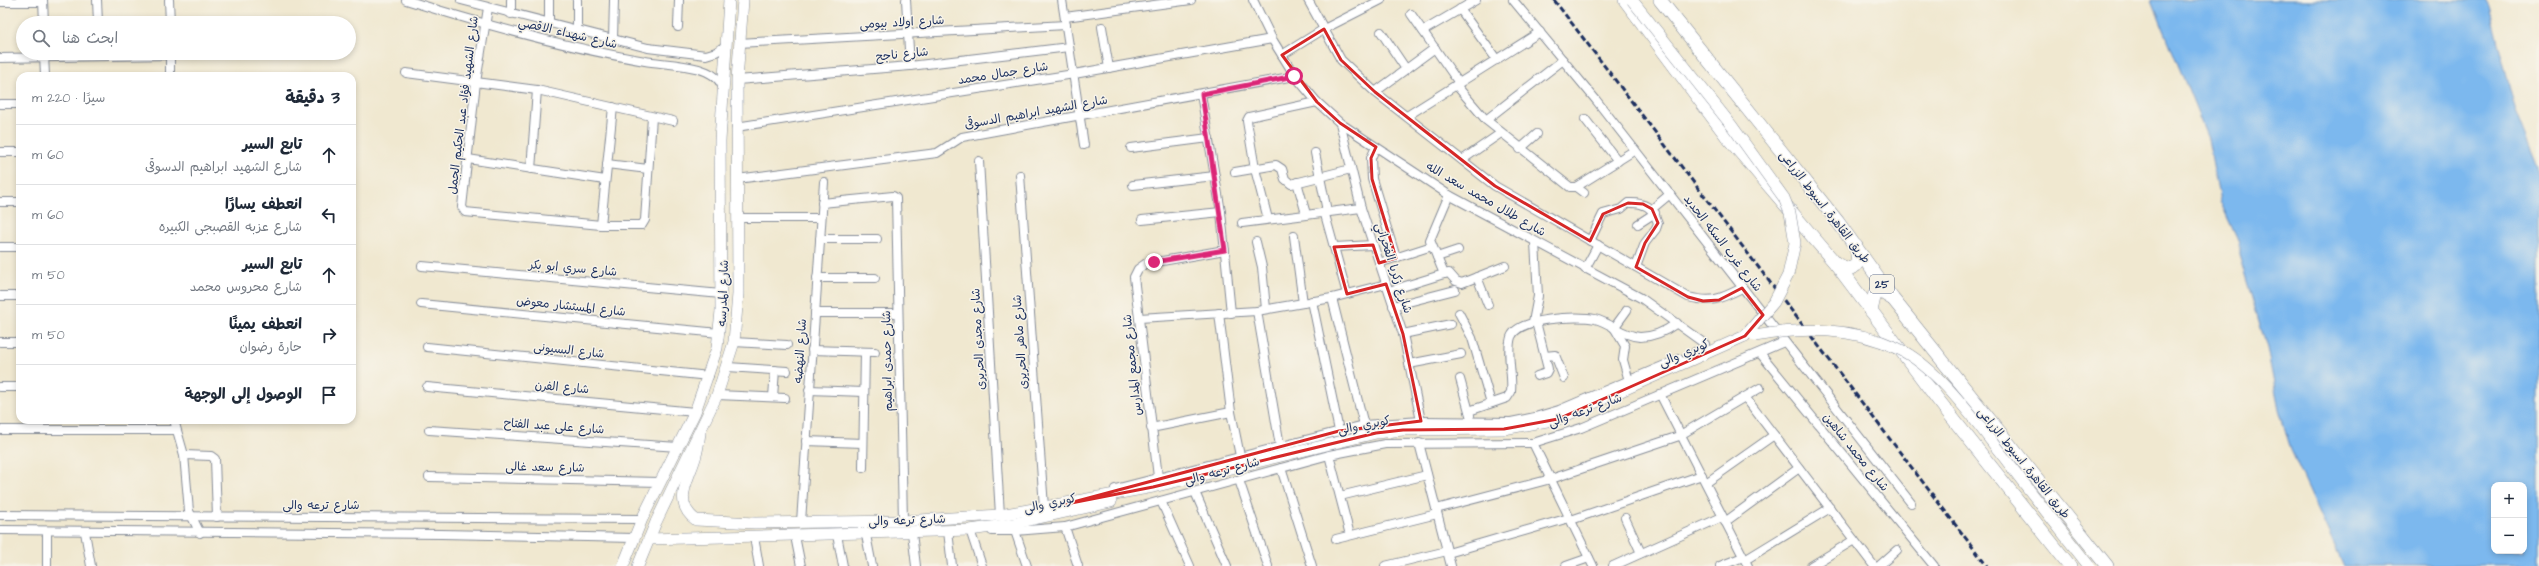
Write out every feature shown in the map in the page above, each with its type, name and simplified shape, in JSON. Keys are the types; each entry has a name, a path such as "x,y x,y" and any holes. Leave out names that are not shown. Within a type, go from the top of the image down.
{"highway":[{"name":"25","path":"1624,0 1729,139 1836,264 1943,407 2070,566"},
{"name":"طريق القاهرة, اسيوط الزراعى","path":"1660,0 1856,246 1893,299 2107,566"},
{"path":"1836,264 1849,269 1856,266 1858,262 1856,246"},
{"path":"1871,311 1872,297 1878,291 1893,299"}],"main road":[{"name":"شارع المدرسه","path":"623,566 642,519 695,412 709,376 719,333 721,311 720,141 722,86 729,0"},
{"name":"شارع المدرسه","path":"638,566 649,539 717,395 728,367 734,342 737,312 737,80 742,0"},
{"name":"كوبري والى","path":"1632,0 1732,126 1784,198 1790,213 1796,243 1788,275 1774,302 1750,336"},
{"name":"كوبري والى","path":"1642,0 1738,122 1790,194 1797,210 1803,243 1795,278 1780,306 1750,336"},
{"path":"721,311 737,312"},
{"name":"كوبري والى","path":"1066,504 1153,487 1376,434 1403,430 1504,429 1538,424 1583,409 1750,336 1792,324 1845,326 1901,344 1932,366 1966,398 2046,499 2103,566"},
{"name":"كوبري والى","path":"970,530 1084,509 1376,435 1403,431 1504,431 1531,427 1584,410 1750,336 1792,329 1845,331 1898,348 1929,370 1961,402 2089,566"},
{"name":"شارع ترعه والى","path":"700,433 696,455 682,497 684,506 689,515 705,522 903,521 1000,515 1066,504"},
{"name":"شارع ترعه والى","path":"649,539 866,535 970,530"}],"street":[{"path":"97,0 98,16"},
{"path":"169,0 170,16"},
{"name":"شارع شهداء الاقصي","path":"406,0 485,26 592,51 705,70 716,76 722,86"},
{"name":"شارع شهداء الاقصي","path":"461,0 549,24 648,48 701,55 716,52 725,46"},
{"path":"511,0 511,14"},
{"path":"548,0 549,24"},
{"path":"577,0 577,31"},
{"path":"613,40 614,0"},
{"path":"678,27 679,0"},
{"path":"742,0 750,0"},
{"path":"906,0 910,66"},
{"path":"1062,0 1084,145"},
{"name":"شارع اولاد بيومى","path":"739,42 908,33 1065,21 1191,0"},
{"name":"شارع طلال محمد سعد الله","path":"1253,0 1272,39 1294,76 1316,102 1340,124 1449,195 1585,269 1642,298 1706,344 1704,349"},
{"name":"شارع طلال محمد سعد الله","path":"1308,0 1341,60 1375,92 1495,186 1688,297 1703,301 1719,300 1742,288"},
{"path":"1423,31 1476,0"},
{"name":"شارع غرب السكه الحديد","path":"1513,0 1670,194 1911,503"},
{"path":"0,2 43,1 44,16"},
{"path":"1282,55 1324,29 1377,1"},
{"name":"شارع الشهيد فؤاد عبد الحكيم الجمل","path":"488,8 476,82 462,207 465,212 601,224 639,225 645,220 648,169"},
{"path":"1460,9 1497,60"},
{"path":"1411,14 1458,84 1486,120 1520,149 1570,187 1576,187 1635,150"},
{"path":"1102,27 1109,68"},
{"path":"1381,32 1406,69"},
{"path":"1407,116 1540,32"},
{"name":"شارع جمال محمد","path":"736,127 1074,74 1272,39"},
{"name":"شارع ناجح","path":"737,80 910,66 1070,47"},
{"path":"1375,92 1435,48"},
{"path":"0,58 16,57"},
{"path":"44,60 45,72"},
{"path":"170,60 170,72"},
{"path":"1486,120 1563,60"},
{"path":"406,73 537,90 673,122"},
{"name":"شارع الشهيد ابراهيم الدسوقى","path":"738,180 937,152 962,136 1202,94 1294,76"},
{"path":"531,169 537,90"},
{"path":"1202,94 1221,212 1231,313"},
{"path":"1268,219 1255,169 1247,122 1249,116 1316,102"},
{"path":"0,104 16,104"},
{"path":"601,224 612,107"},
{"path":"607,164 648,169 652,117"},
{"path":"1585,118 1618,161"},
{"name":"شارع زكريا الفخراني","path":"1340,124 1361,208 1402,334 1421,421"},
{"path":"1462,160 1501,133"},
{"path":"1520,149 1537,134"},
{"path":"1131,148 1209,138"},
{"path":"1376,147 1371,158 1372,179 1396,258"},
{"path":"0,152 16,152"},
{"path":"1315,153 1321,176 1321,190 1325,211 1347,294"},
{"path":"468,160 606,180"},
{"name":"شارع مجدى الحريرى","path":"979,161 1000,515"},
{"path":"1235,172 1276,165 1282,169 1288,182 1297,182 1352,169"},
{"name":"شارع ماهر الحريرى","path":"1020,175 1044,507"},
{"path":"1133,185 1215,176"},
{"name":"شارع النهضه","path":"801,522 824,182"},
{"path":"1297,182 1306,214"},
{"path":"1576,187 1584,193"},
{"path":"1638,224 1654,211 1670,194"},
{"path":"1444,274 1432,246 1431,237 1449,195"},
{"name":"شارع حمدى ابراهيم","path":"822,203 893,196 896,201 903,521"},
{"path":"0,202 16,202"},
{"path":"1590,241 1603,214 1609,211 1621,209 1632,203 1643,204 1654,211 1658,223 1656,229 1645,243 1636,267"},
{"path":"1242,223 1325,211 1361,208"},
{"path":"1142,220 1221,212"},
{"path":"737,218 822,218"},
{"path":"1294,236 1303,303"},
{"path":"820,239 877,239"},
{"path":"1256,242 1262,268 1262,310 1280,446"},
{"path":"1535,242 1538,296 1534,322 1545,356 1548,371 1536,376"},
{"path":"1334,247 1374,245"},
{"path":"1585,269 1598,245"},
{"path":"1379,263 1432,246"},
{"path":"0,247 16,247"},
{"name":"شارع مجمع المدارس","path":"1158,477 1134,277 1138,269 1145,264 1225,250"},
{"path":"1437,257 1458,250"},
{"name":"شارع سري ابو بكر","path":"422,266 721,294"},
{"path":"1138,318 1262,310 1387,288 1444,274 1453,276 1459,283 1505,266"},
{"path":"1477,277 1488,305"},
{"path":"817,278 875,278"},
{"path":"1394,306 1455,290"},
{"path":"0,296 16,296"},
{"path":"1332,298 1364,425"},
{"path":"1312,301 1339,430"},
{"name":"شارع المستشار معوض","path":"421,304 719,333"},
{"path":"1615,328 1627,310"},
{"path":"815,313 898,313"},
{"path":"1219,313 1231,412 1240,456"},
{"path":"1460,313 1472,338 1491,403"},
{"path":"1469,411 1507,398 1511,392 1510,342 1512,335 1517,329 1534,322 1583,318 1595,319 1640,337 1654,336 1666,331 1677,323"},
{"path":"1402,334 1451,324"},
{"path":"1615,328 1624,346 1622,360 1629,381"},
{"path":"0,342 16,342"},
{"path":"734,342 786,345"},
{"name":"شارع ترعه والى","path":"970,530 1015,531 1065,527 1329,455 1385,444 1533,443 1581,428 1784,342"},
{"name":"شارع البسيونى","path":"427,347 709,376"},
{"name":"شارع ترعه والى","path":"1066,504 1158,477 1339,430 1364,425 1421,421 1511,422 1535,417 1559,410 1704,349"},
{"path":"812,350 875,352"},
{"path":"863,468 865,352"},
{"name":"شارع محمد شاهين","path":"1760,352 1934,566"},
{"path":"1409,364 1461,354"},
{"path":"1545,356 1555,355 1564,378"},
{"path":"728,367 786,371"},
{"path":"773,397 775,370"},
{"path":"1460,379 1471,421"},
{"path":"0,387 16,387"},
{"name":"شارع الفرن","path":"428,387 695,412"},
{"path":"1336,539 1551,479 1682,435 1760,388"},
{"path":"809,390 864,392"},
{"path":"1660,394 1745,561"},
{"path":"717,395 785,398"},
{"path":"1745,397 1874,566"},
{"path":"1151,428 1231,412"},
{"path":"175,424 184,455 189,511 200,533"},
{"path":"0,430 176,430"},
{"name":"شارع على عبد الفتاح","path":"429,430 678,447"},
{"path":"1706,483 1774,435"},
{"path":"806,441 863,443"},
{"path":"1419,443 1451,566"},
{"path":"1533,443 1591,562 1566,566"},
{"path":"184,455 214,458 217,517"},
{"path":"1329,455 1350,535"},
{"path":"1281,468 1312,566"},
{"path":"1613,566 1723,519 1799,468"},
{"path":"1340,496 1427,475"},
{"path":"1385,566 1447,552 1570,519 1702,475"},
{"name":"شارع سعد غالى","path":"429,477 660,482"},
{"path":"1239,480 1268,566"},
{"path":"1195,492 1227,566"},
{"path":"1161,501 1190,566"},
{"path":"1720,566 1745,561 1830,508"},
{"name":"شارع ترعه والى","path":"0,515 642,519"},
{"path":"98,532 99,516"},
{"path":"1625,518 1641,553"},
{"path":"1065,527 1078,566"},
{"path":"0,530 85,532 433,534 634,538"},
{"path":"970,530 982,566"},
{"path":"47,531 47,566"},
{"path":"948,531 952,566"},
{"path":"1015,531 1027,566"},
{"path":"85,532 90,566"},
{"path":"912,533 916,566"},
{"path":"837,535 843,566"},
{"path":"866,535 872,566"},
{"path":"754,536 759,566"},
{"path":"795,536 801,566"},
{"path":"1811,566 1854,540"},
{"path":"1879,566 1897,550"}],"highlighted area":[{"path":"1324,29 1341,60 1375,92 1495,186 1590,241 1603,214 1628,203 1643,204 1652,209 1658,223 1645,243 1636,267 1688,297 1703,301 1719,300 1742,288 1763,315 1745,336 1558,419 1504,429 1403,430 1376,433 1153,487 1066,504 1339,431 1421,421 1403,334 1386,284 1347,294 1334,247 1373,245 1379,263 1396,258 1372,179 1371,158 1376,147 1340,123 1317,102 1282,55"}],"water":[{"path":"2152,0 2485,0 2489,7 2515,108 2539,168 2539,566 2344,566 2291,450 2279,409 2267,348 2239,255 2239,243 2220,201 2208,139"}],"railway":[{"path":"1554,0 1987,566"}],"route":[{"path":"1154,262 1225,250 1221,212 1202,94 1294,76"}]}
